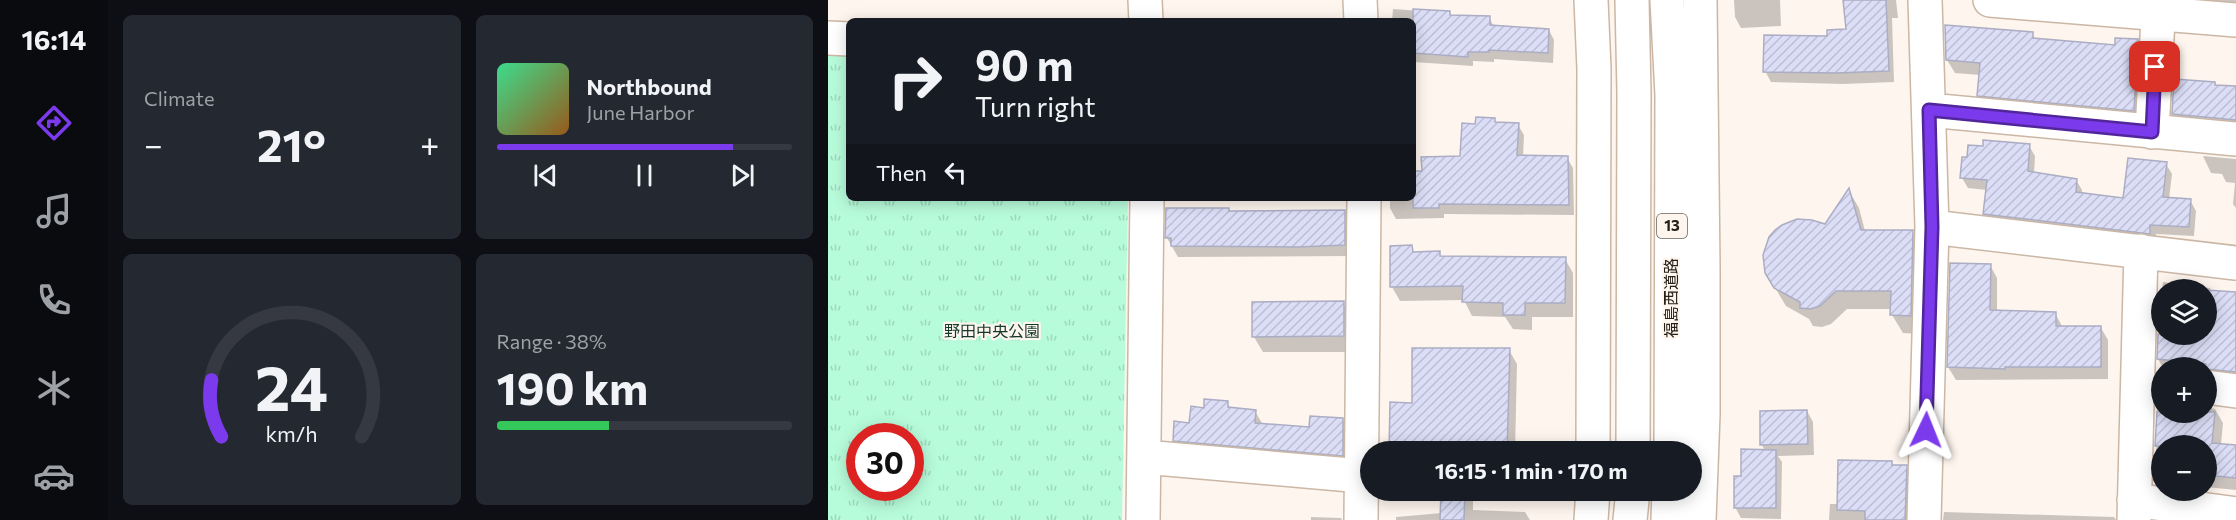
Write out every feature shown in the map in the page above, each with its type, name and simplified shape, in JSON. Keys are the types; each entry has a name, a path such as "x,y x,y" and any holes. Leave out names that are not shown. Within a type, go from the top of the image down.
{"main road":[{"path":"1145,0 1146,18"},
{"path":"1360,0 1361,18"},
{"path":"1590,0 1594,69 1593,441"},
{"name":"13","path":"1632,0 1633,441"},
{"name":"福島西道路","path":"1667,0 1672,95 1671,441"},
{"path":"1700,0 1703,346 1700,520"},
{"path":"1924,520 1932,227 1925,0"},
{"path":"1990,0 2158,7 2226,13"},
{"path":"2152,132 2158,7"},
{"path":"828,38 846,39"},
{"path":"1929,110 2236,140"},
{"path":"1143,520 1147,201"},
{"path":"1362,441 1364,201"},
{"path":"1932,227 2236,263"},
{"path":"2141,251 2149,380 2134,510 2236,514"},
{"path":"2217,388 2236,391"},
{"path":"1144,457 1360,476"},
{"path":"1360,520 1361,501"},
{"path":"1591,520 1592,501"},
{"path":"1630,520 1632,501"},
{"path":"1668,520 1669,501"}],"green space":[{"name":"野田中央公園","path":"828,52 846,54 846,201 1128,201 1122,520 828,520"}],"building":[{"path":"1843,0 1886,0 1889,71 1763,72 1764,35 1827,36 1827,30 1846,29"},
{"path":"1413,9 1450,11 1450,15 1490,16 1490,25 1549,29 1548,53 1489,50 1489,52 1468,52 1468,57 1416,53 1416,18 1413,18"},
{"path":"1945,25 2033,32 2033,38 2115,45 2115,38 2138,39 2134,111 1977,96 1980,63 1946,60"},
{"path":"2174,79 2236,86 2236,120 2172,114"},
{"path":"1476,117 1495,118 1495,122 1519,123 1517,155 1568,156 1569,205 1439,204 1439,208 1413,208 1413,201 1416,201 1416,171 1422,171 1421,157 1460,156 1462,123 1475,124"},
{"path":"1983,140 2030,144 2028,171 2077,179 2076,192 2123,198 2128,158 2167,162 2163,197 2191,199 2189,227 2150,225 2150,234 1983,214 1987,180 1960,178 1962,157 1967,157 1968,145 1983,146"},
{"path":"1849,188 1861,230 1913,230 1911,316 1890,315 1891,291 1836,291 1820,306 1810,309 1800,308 1800,302 1774,288 1765,273 1763,255 1769,237 1775,230 1797,219 1825,224"},
{"path":"1166,208 1229,208 1229,211 1345,210 1345,245 1171,246 1171,238 1165,238"},
{"path":"1412,245 1413,252 1440,251 1440,256 1566,257 1565,303 1525,303 1525,315 1503,315 1503,303 1462,302 1463,286 1390,287 1390,246"},
{"path":"1950,263 1991,264 1990,310 2056,312 2056,326 2101,326 2101,367 2005,367 2005,369 1947,367"},
{"path":"2217,291 2236,292 2236,372 2217,370 2217,357 2157,357 2158,345 2217,345"},
{"path":"1344,301 1344,336 1252,337 1252,302"},
{"path":"1412,348 1510,348 1507,441 1389,441 1390,402 1412,403"},
{"path":"1204,399 1228,401 1228,407 1256,410 1255,423 1309,427 1310,416 1343,418 1343,456 1173,441 1174,421 1189,423 1191,406 1204,408"},
{"path":"1807,410 1808,444 1760,445 1760,411"},
{"path":"2156,423 2214,423 2213,435 2156,435"},
{"path":"2217,443 2236,445 2236,478 2217,476"},
{"path":"1741,449 1776,450 1776,508 1734,508 1734,476 1741,476"},
{"path":"1838,460 1892,461 1892,465 1907,465 1905,520 1865,520 1865,511 1837,510"},
{"path":"1441,501 1465,501 1464,520 1440,520"}],"route":[{"path":"1926,430 1932,227 1929,110 2152,132 2155,67"}]}
